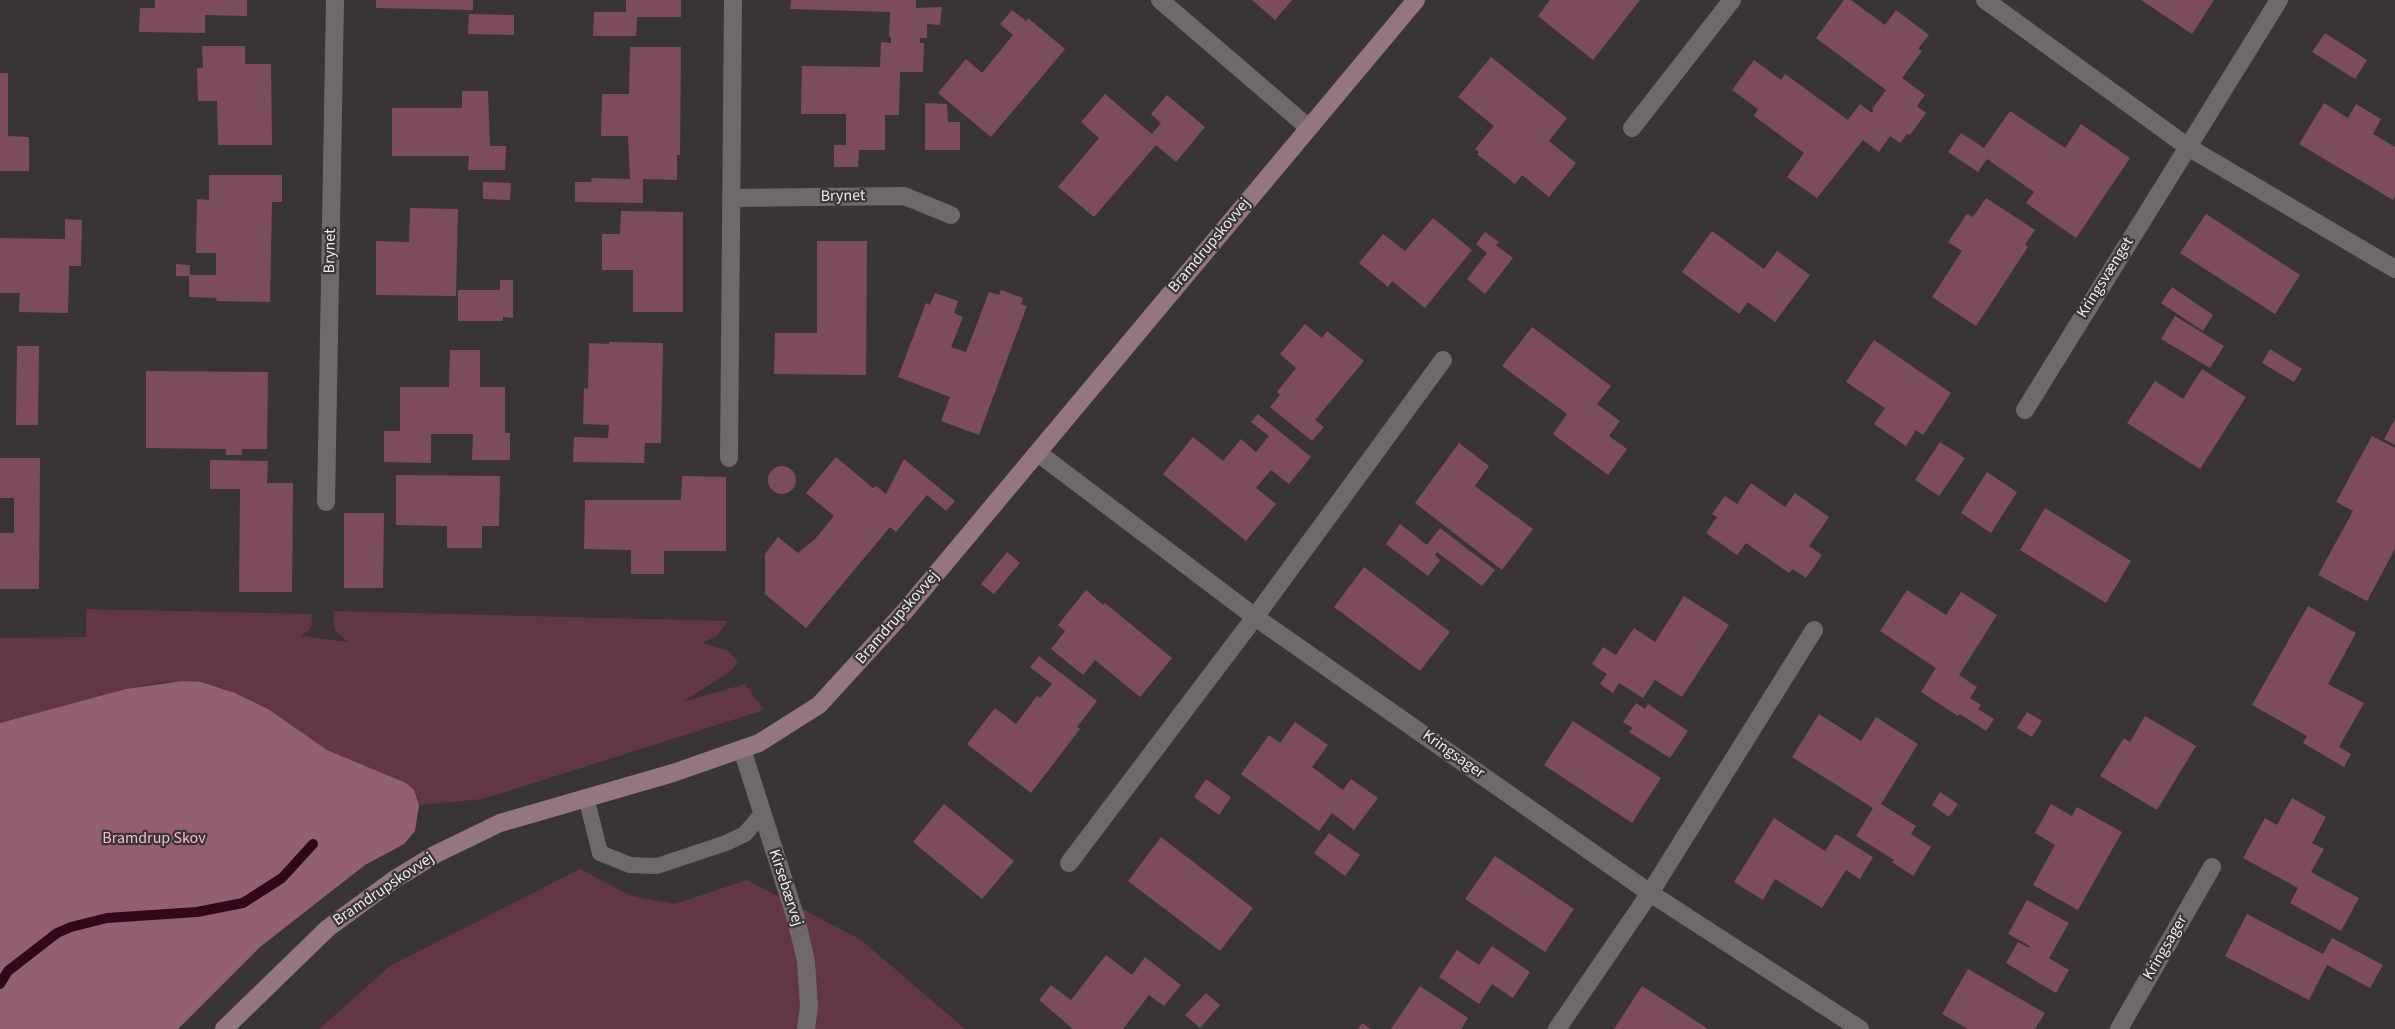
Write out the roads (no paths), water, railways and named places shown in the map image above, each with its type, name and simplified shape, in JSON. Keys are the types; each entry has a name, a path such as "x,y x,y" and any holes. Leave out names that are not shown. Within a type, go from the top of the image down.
{"street":[{"name":"Brynet","path":"326,502 336,0"},
{"path":"729,458 733,0"},
{"path":"1160,0 1309,128"},
{"name":"Bramdrupskovvej","path":"224,1029 328,928 394,879 436,854 483,830 586,797 673,773 759,743 819,705 905,611 1416,0"},
{"path":"1632,128 1732,0"},
{"path":"1985,0 2188,147 2395,269"},
{"name":"Kringsvænget","path":"2025,410 2279,0"},
{"name":"Brynet","path":"731,198 904,196 951,215"},
{"path":"1069,863 1255,617 1443,360"},
{"name":"Kringsager","path":"1038,453 1255,617 1650,893 1860,1029"},
{"path":"1557,1029 1650,893 1814,630"},
{"name":"Kirsebærvej","path":"741,749 796,919 806,961 808,1007 806,1029"},
{"name":"Kringsager","path":"2119,1029 2212,867"}],"lane":[{"path":"586,797 600,853 630,865 657,866 726,843 746,834 761,815"}],"waterway":[{"path":"0,984 8,971 57,933 71,927 107,918 197,912 243,903 282,878 313,844"}],"park label":[{"name":"Bramdrup Skov","path":"154,839"}]}
